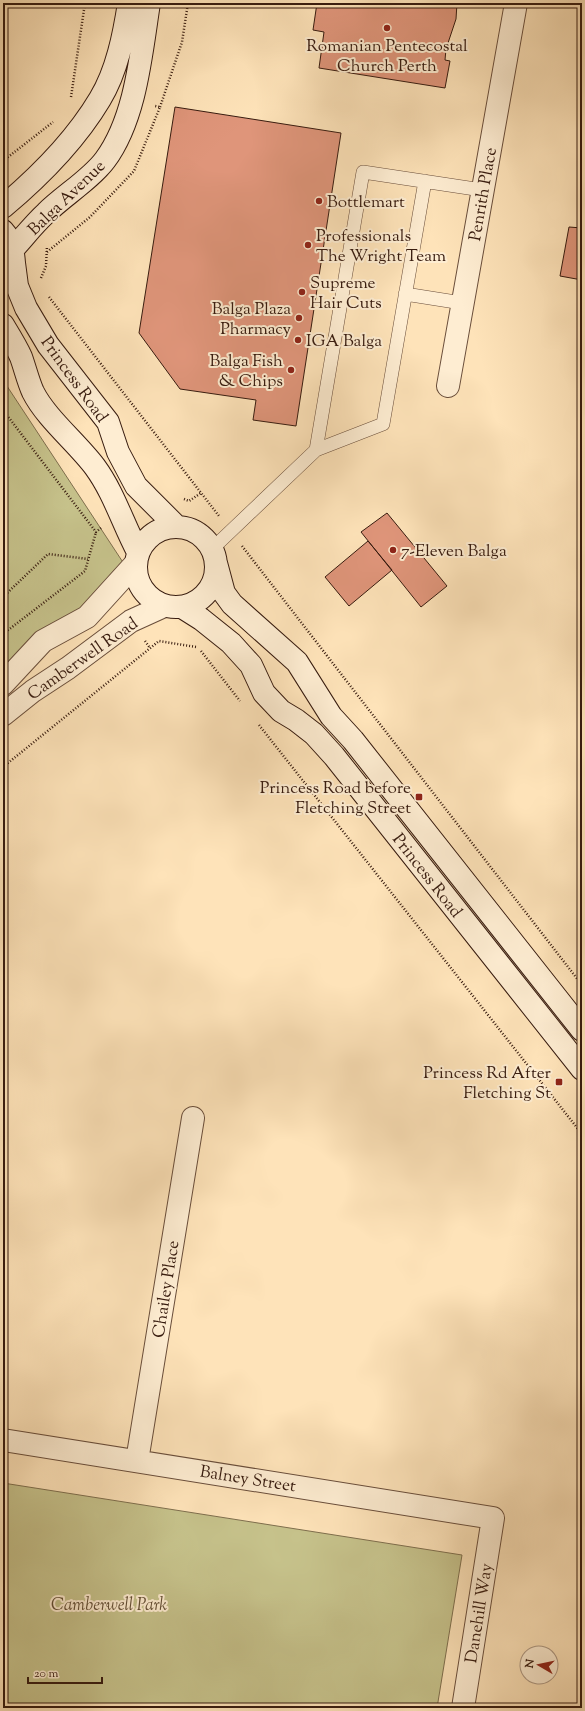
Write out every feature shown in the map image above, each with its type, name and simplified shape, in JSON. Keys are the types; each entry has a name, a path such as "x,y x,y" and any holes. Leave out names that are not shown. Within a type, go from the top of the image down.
{"main road":[{"name":"Balga Avenue","path":"3,207 51,164 100,99 116,63 125,28 129,3"},
{"name":"Balga Avenue","path":"3,286 10,276 10,248 104,161 116,142 125,120 136,80 149,3"},
{"name":"Penrith Place","path":"448,386 516,3"},
{"name":"Princess Road","path":"10,248 17,286 26,308 48,345 108,422 118,452 136,486 176,526"},
{"name":"Princess Road","path":"3,325 20,356 34,392 52,418 72,438 96,468 112,496 137,557"},
{"path":"176,526 197,532 206,539 214,556 216,575 204,596 194,603 173,606 152,600 142,590 137,577 137,557 142,544 153,533 160,529 176,526"},
{"name":"Princess Road","path":"214,556 224,593 232,604 297,662 331,716 353,740 582,1030"},
{"name":"Camberwell Road","path":"3,684 43,641 87,617 137,557"},
{"name":"Princess Road","path":"173,606 201,618 231,643 251,665 264,693 281,711 314,734 334,756 582,1069"},
{"name":"Camberwell Road","path":"3,715 33,691 68,668 131,621 173,606"},
{"name":"Chailey Place","path":"137,1461 193,1118"},
{"name":"Balney Street","path":"3,1440 493,1518"},
{"name":"Danehill Way","path":"463,1708 493,1518"}],"lane":[{"path":"316,450 363,172 482,190"},
{"path":"214,556 230,531 316,450 383,424 425,181"},
{"path":"405,294 462,303"}],"path":[{"path":"68,102 72,97 85,3"},
{"path":"160,107 182,42 188,3"},
{"path":"3,161 59,118"},
{"path":"37,222 44,229 47,246 46,266 39,284"},
{"path":"49,296 582,985"},
{"path":"3,634 85,571 96,532"},
{"path":"3,597 48,554 88,559"},
{"path":"3,767 159,641 198,647 242,703"},
{"path":"257,722 582,1134"}],"green space":[{"path":"3,380 132,576 3,676"},
{"name":"Camberwell Park","path":"3,1483 462,1555 437,1708 3,1708"}],"building":[{"path":"317,3 457,3 456,19 446,49 445,60 450,61 445,88 319,68 324,32 313,30"},
{"path":"175,107 341,133 296,426 253,420 256,400 180,389 139,333"},
{"path":"569,227 582,228 582,280 560,276"},
{"path":"582,336 582,352 580,351"},
{"path":"387,513 447,586 421,607 361,532"},
{"path":"368,541 392,570 349,606 325,577"}],"place":[{"name":"Romanian Pentecostal Church Perth","path":"387,28"},
{"name":"Bottlemart","path":"319,201"},
{"name":"Professionals The Wright Team","path":"308,245"},
{"name":"Supreme Hair Cuts","path":"302,292"},
{"name":"Balga Plaza Pharmacy","path":"299,318"},
{"name":"IGA Balga","path":"298,340"},
{"name":"Balga Fish & Chips","path":"291,370"},
{"name":"7-Eleven Balga","path":"393,550"},
{"name":"Princess Road before Fletching Street","path":"419,797"},
{"name":"Princess Rd After Fletching St","path":"559,1082"}]}
